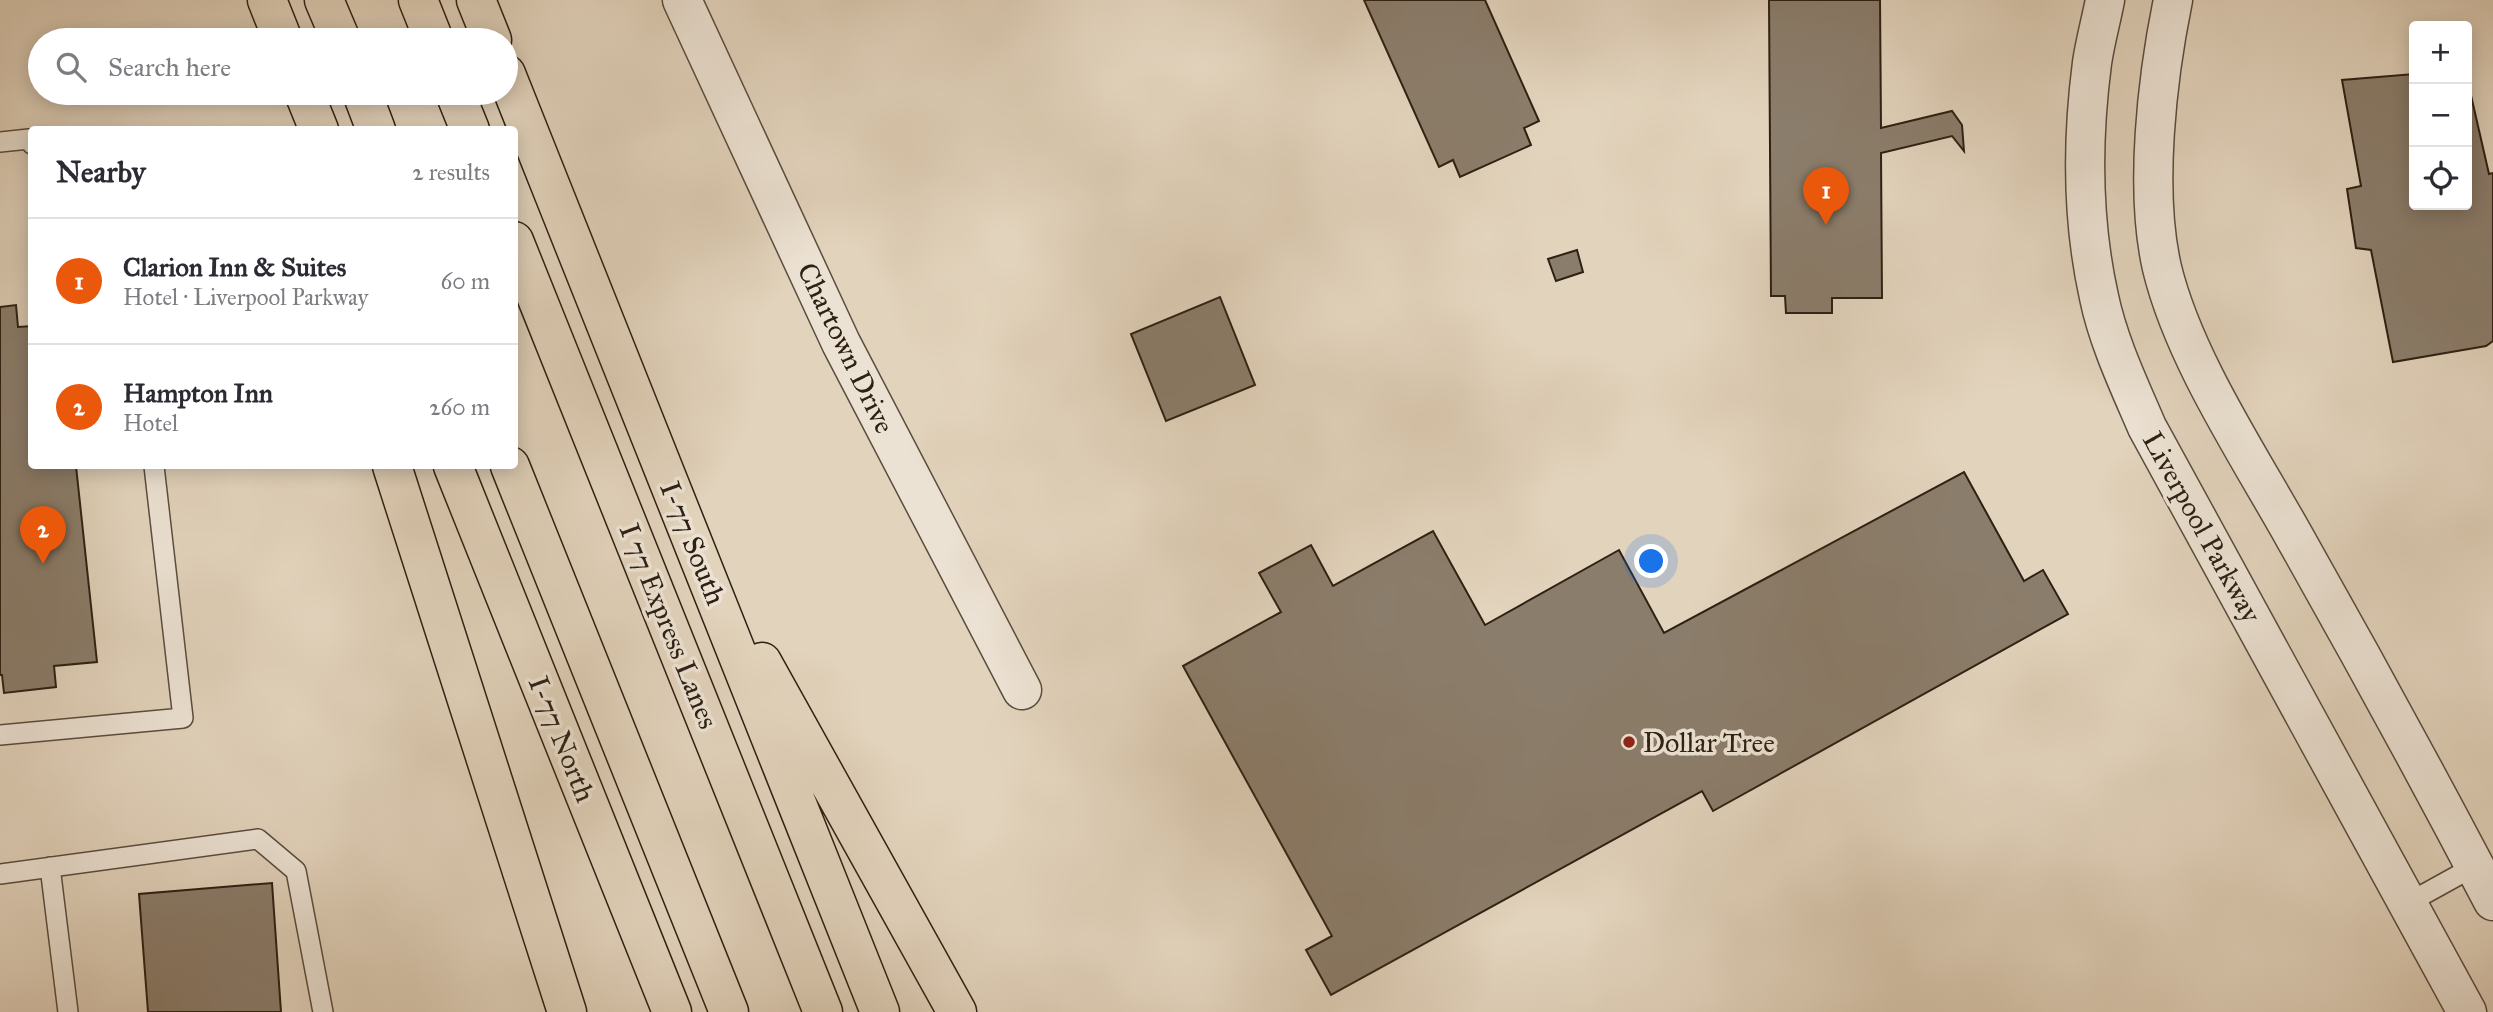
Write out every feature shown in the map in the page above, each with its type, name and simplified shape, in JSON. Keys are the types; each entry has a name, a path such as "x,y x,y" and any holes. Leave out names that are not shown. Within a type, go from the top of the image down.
{"highway":[{"path":"254,0 262,28"},
{"path":"267,0 278,28"},
{"path":"324,0 336,28"},
{"path":"418,0 429,28"},
{"path":"476,0 487,28"},
{"name":"I-77 South","path":"518,104 880,1012"},
{"path":"284,105 290,126"},
{"path":"309,105 317,126"},
{"path":"367,105 374,126"},
{"path":"460,105 468,126"},
{"name":"I 77 Express Lanes","path":"518,251 823,1012"},
{"path":"393,469 567,1012"},
{"name":"I-77 North","path":"454,469 672,1012"},
{"path":"511,469 729,1012"},
{"path":"685,523 957,1012"}],"street":[{"name":"Chartown Drive","path":"682,0 841,343 1022,691"},
{"name":"Liverpool Parkway","path":"2105,0 2092,61 2086,133 2086,223 2099,299 2125,377 2147,427 2467,1012"},
{"path":"2173,0 2161,65 2154,172 2155,218 2160,255 2172,300 2192,351 2226,415 2493,901"}],"lane":[{"path":"0,142 28,139"},
{"path":"0,735 183,718 154,469"},
{"path":"0,874 258,839 296,872 323,1012"},
{"path":"2408,902 2475,866"},
{"path":"50,867 68,1012"}],"building":[{"path":"1364,0 1485,0 1539,121 1524,128 1531,145 1460,177 1453,160 1439,167"},
{"path":"1769,0 1880,0 1881,128 1952,111 1962,125 1964,151 1952,136 1881,153 1882,298 1832,298 1832,313 1786,313 1785,296 1771,296"},
{"path":"2409,74 2409,210 2472,210 2472,100 2489,174 2493,173 2493,341 2486,346 2393,362 2371,250 2356,248 2347,189 2361,186 2342,80"},
{"path":"1577,250 1583,272 1556,281 1548,259"},
{"path":"1220,297 1255,385 1166,421 1131,334"},
{"path":"16,305 18,327 28,326 28,469 76,469 97,662 54,666 56,687 4,693 0,675 0,307"},
{"path":"1964,472 2024,581 2043,570 2068,614 1713,811 1702,791 1331,995 1306,950 1332,936 1183,666 1281,612 1259,573 1311,545 1333,586 1433,531 1485,625 1619,550 1664,633"},
{"path":"272,883 281,1012 148,1012 139,894"}],"place":[{"name":"Clarion Inn & Suites","path":"1826,225"},
{"name":"Hampton Inn","path":"43,564"},
{"name":"Dollar Tree","path":"1629,742"}]}
